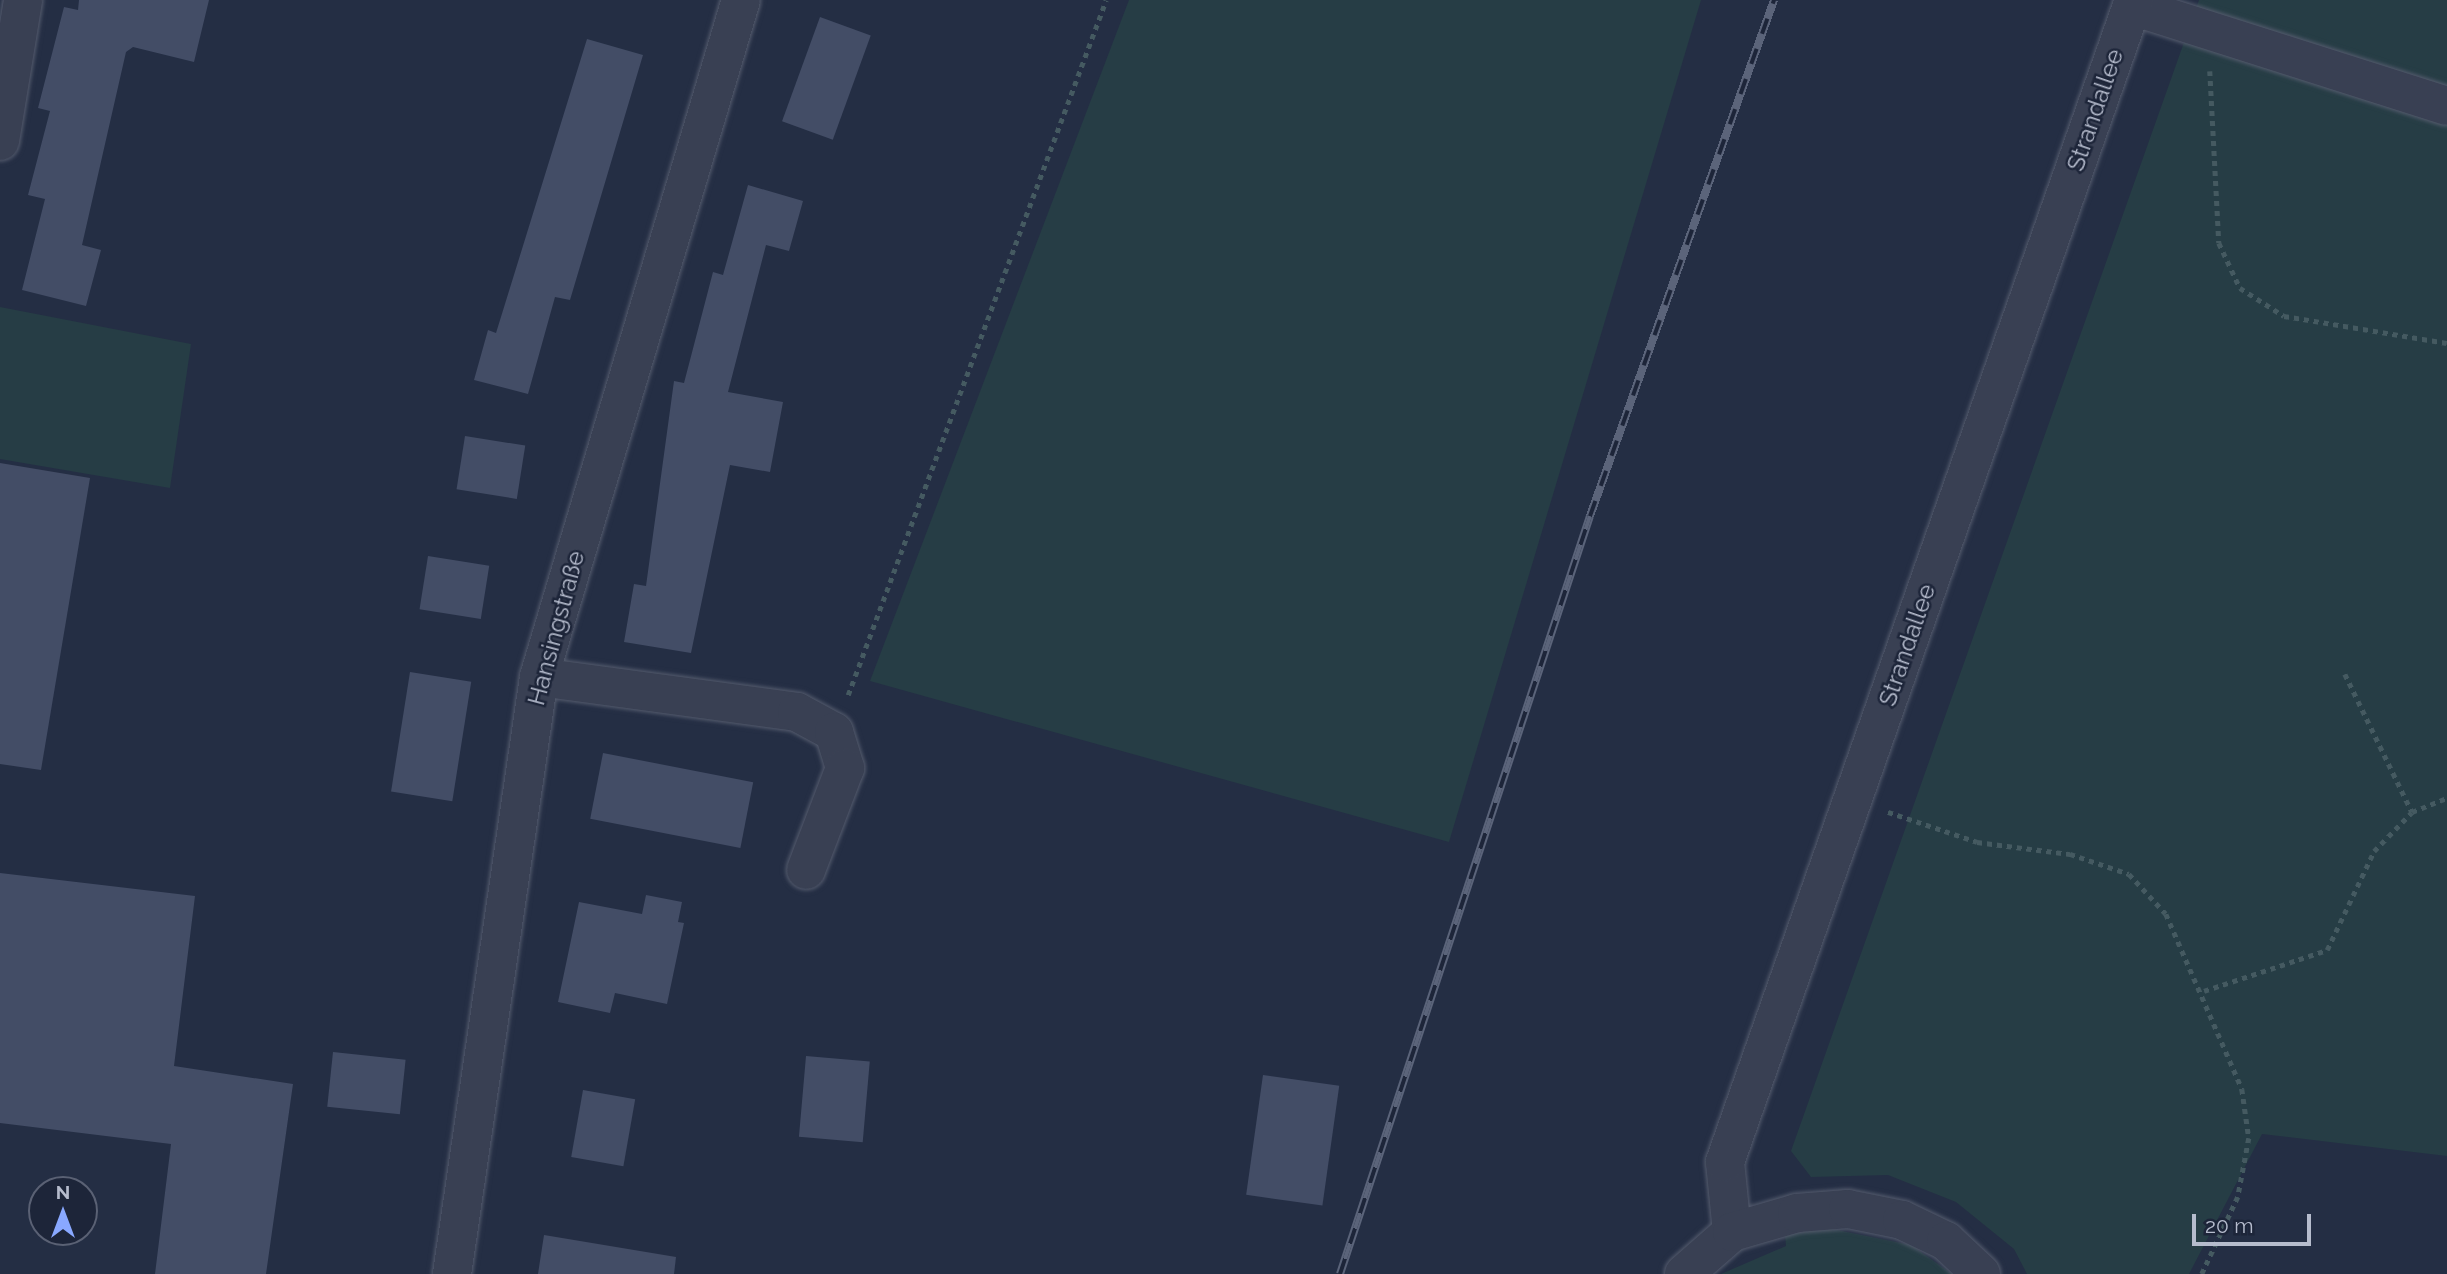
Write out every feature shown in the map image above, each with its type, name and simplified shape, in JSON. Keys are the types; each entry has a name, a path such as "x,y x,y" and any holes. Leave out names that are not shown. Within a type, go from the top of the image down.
{"street":[{"path":"0,141 23,0"},
{"name":"Hansingstraße","path":"452,1274 538,677 741,0"},
{"path":"2133,3 2206,16 2447,106"},
{"name":"Strandallee","path":"1732,1232 1725,1162 2133,3"},
{"path":"538,677 797,712 834,732 845,768 806,870"},
{"path":"1684,1274 1732,1232 1797,1213 1848,1209 1902,1220 1947,1241 1981,1274"}],"path":[{"path":"834,732 1106,0"},
{"path":"2206,16 2219,243 2240,289 2284,316 2421,344 2447,343"},
{"path":"2345,674 2412,812"},
{"path":"2204,991 2327,950 2374,851 2412,812 2447,798"},
{"path":"1884,810 1977,842 2070,854 2129,874 2166,914 2204,991 2242,1090 2249,1138 2238,1198 2202,1274"}],"shaded area":[{"path":"1129,0 1701,0 1449,842 870,681"},
{"path":"2199,0 2447,0 2447,1156 2262,1134 2189,1274 2027,1274 2014,1249 1956,1202 1888,1175 1811,1177 1791,1151"},
{"path":"0,307 191,344 170,488 0,459"},
{"path":"1827,1228 1911,1245 1952,1274 1721,1274 1786,1246 1785,1235"}],"building":[{"path":"79,0 209,0 194,62 133,47 126,52 82,245 101,250 86,306 22,290 45,199 28,195 50,111 38,108 64,7 78,10"},
{"path":"820,17 871,35 833,140 782,121"},
{"path":"587,39 643,55 570,300 555,297 528,394 474,380 488,330 496,333"},
{"path":"748,185 803,201 789,251 766,245 728,392 783,402 770,472 730,465 691,653 624,642 634,584 646,586 674,381 684,383 713,272 723,275"},
{"path":"465,436 525,446 517,499 457,489"},
{"path":"0,463 90,478 41,770 0,764"},
{"path":"428,556 489,566 481,619 420,609"},
{"path":"410,672 471,682 452,801 391,792"},
{"path":"603,753 753,782 740,848 590,819"},
{"path":"0,873 195,896 174,1066 293,1084 266,1274 155,1274 171,1144 0,1123"},
{"path":"646,895 682,902 678,922 684,923 667,1004 615,993 610,1013 558,1002 579,902 642,914"},
{"path":"333,1052 406,1060 400,1114 327,1107"},
{"path":"806,1056 870,1062 863,1142 799,1137"},
{"path":"1263,1075 1339,1086 1322,1206 1246,1195"},
{"path":"583,1090 635,1099 623,1166 571,1157"},
{"path":"544,1235 676,1257 674,1274 538,1274"}],"railway":[{"path":"1340,1274 1590,516 1774,0"}]}
